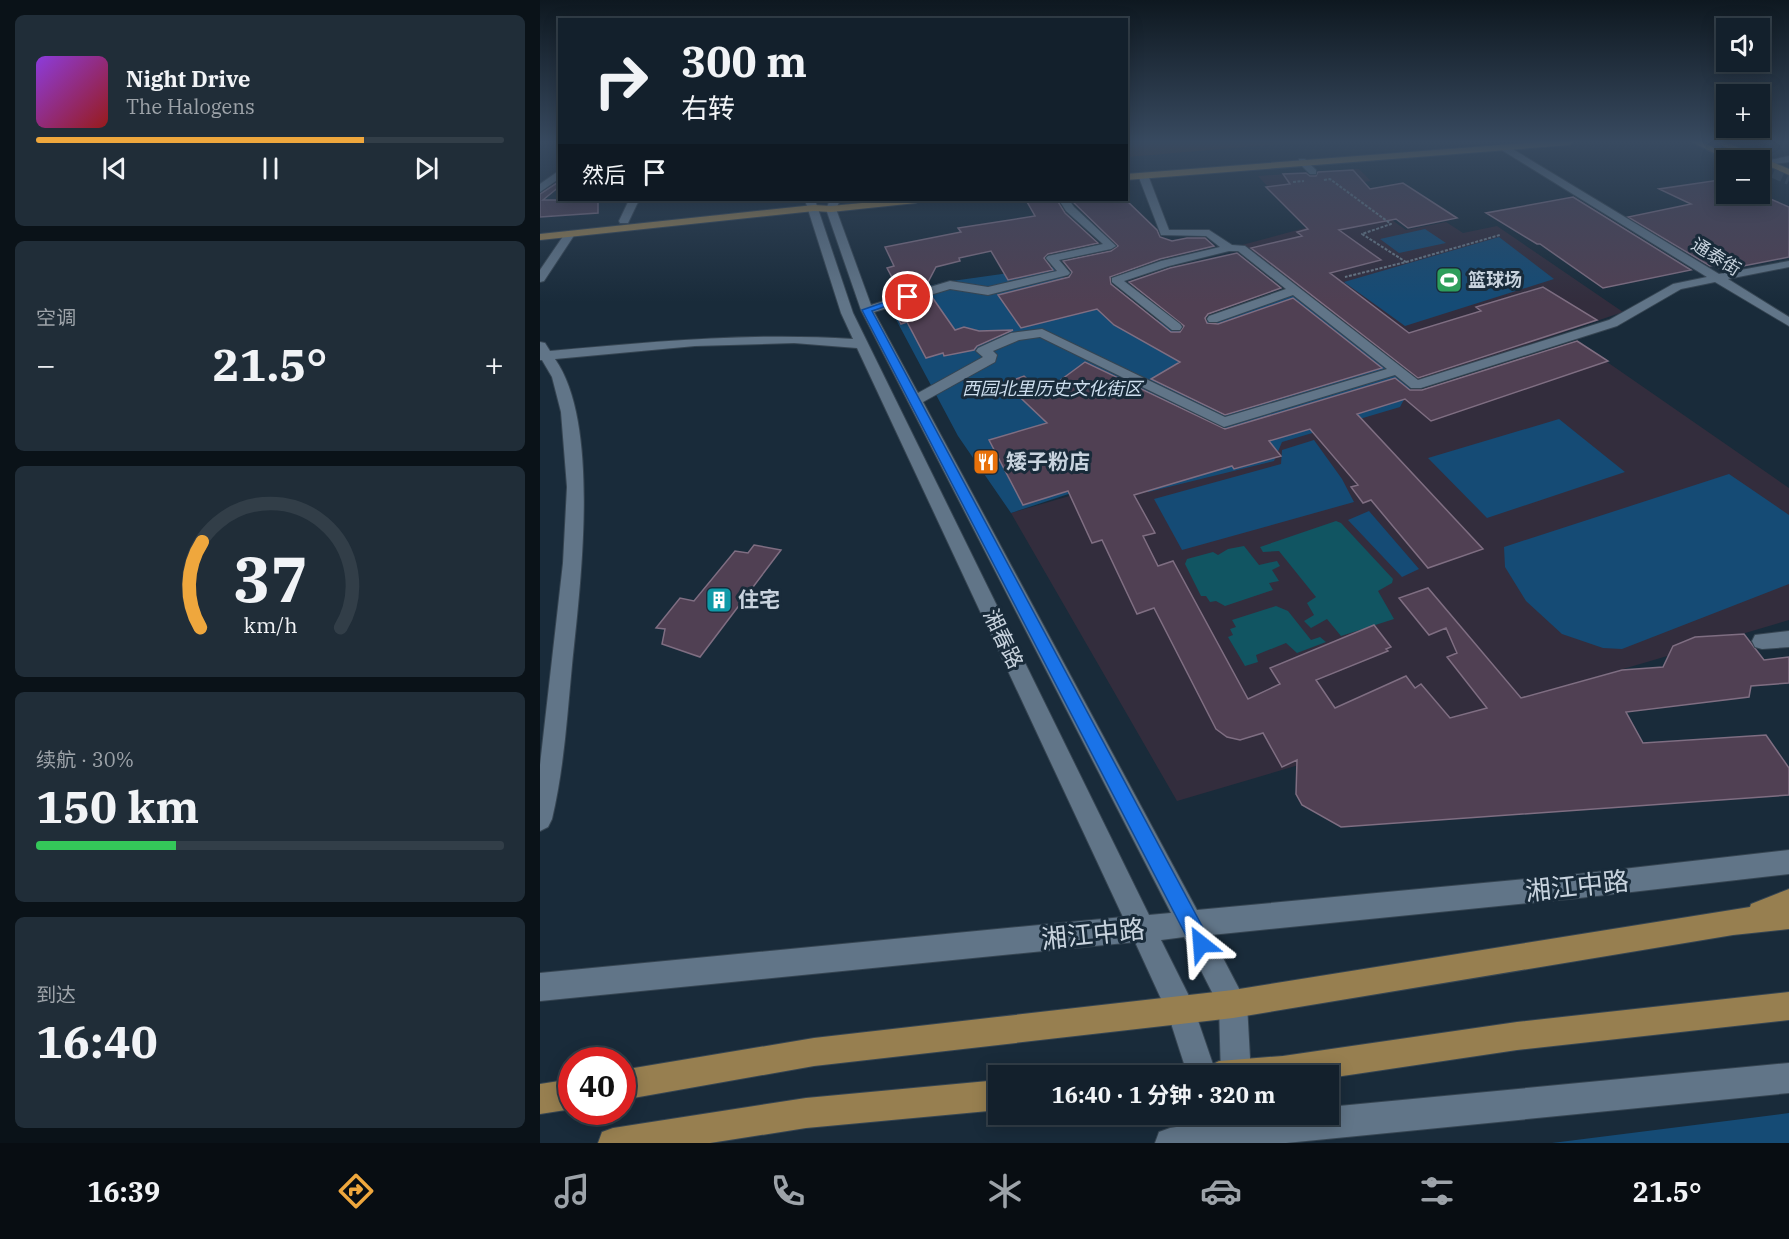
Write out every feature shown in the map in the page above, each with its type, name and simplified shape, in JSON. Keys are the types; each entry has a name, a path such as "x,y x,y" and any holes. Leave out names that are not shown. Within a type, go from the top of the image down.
{"main road":[{"path":"540,228 696,214 786,201"},
{"path":"540,237 823,204 893,201"},
{"path":"1733,922 1789,902"},
{"path":"636,1083 814,1052 1233,1004 1733,922 1789,916"},
{"path":"1317,1065 1517,1036 1789,1006"},
{"path":"614,1143 806,1113 988,1096"},
{"path":"540,1100 558,1097"}],"street":[{"path":"1151,195 1165,233 1209,233 1229,248"},
{"name":"通泰街","path":"1582,195 1789,322"},
{"path":"624,221 634,201"},
{"path":"867,310 950,285 988,291 1064,273 1052,258 1111,246 1070,209 1065,201"},
{"name":"湘春路","path":"823,204 867,310 913,401 1233,1004 1230,1065"},
{"name":"湘春路","path":"823,204 847,313 1180,1010 1199,1065"},
{"path":"540,279 570,234"},
{"path":"1176,327 1116,280 1165,263 1229,248 1242,248 1416,385 1613,323 1677,286 1789,264"},
{"path":"1213,319 1295,290"},
{"path":"913,401 990,359 990,355 983,351 1016,336 1042,333 1224,422 1397,370"},
{"path":"541,352 794,339 862,344"},
{"path":"540,819 545,801 556,727 570,595 576,472 569,417 558,374 541,352"},
{"path":"1762,641 1789,639"},
{"name":"湘江中路","path":"540,987 1579,886 1789,862"},
{"path":"1339,1121 1789,1078"},
{"path":"1170,1143 1204,1126 1222,1125"}],"path":[{"path":"1352,195 1391,224 1362,234 1406,262"},
{"path":"1345,277 1500,235"}],"shaded area":[{"path":"1276,195 1357,195 1406,230 1446,222 1463,233 1497,226 1623,312 1418,382 1242,245 1327,222 1289,210"},
{"path":"1584,346 1789,488 1789,620 1177,801 1011,513"},
{"path":"1336,521 1341,523 1393,579 1392,583 1378,591 1394,619 1341,636 1327,619 1311,628 1304,621 1314,615 1307,603 1316,597 1279,551 1263,552 1260,547"},
{"path":"1244,546 1259,565 1277,561 1280,566 1272,570 1279,581 1269,583 1273,590 1225,606 1216,601 1210,602 1206,596 1201,596 1185,564 1187,559 1213,552 1218,555 1228,549"},
{"path":"1276,606 1288,611 1311,640 1320,637 1326,642 1297,653 1286,643 1256,655 1258,662 1245,666 1228,637 1233,635 1230,629 1236,627 1232,620"}],"green space":[{"path":"1425,229 1446,243 1399,253 1380,239"},
{"name":"篮球场","path":"1499,237 1554,279 1405,326 1344,282"},
{"name":"西园北里历史文化街区","path":"1053,267 1075,289 1151,317 1178,331 1291,292 1410,388 1400,407 1282,442 1274,461 1148,492 1132,473 1011,513 958,436 884,297 945,282"},
{"path":"1559,419 1625,472 1487,518 1428,458"},
{"path":"1314,440 1342,479 1354,502 1182,550 1154,499 1281,464 1282,450"},
{"path":"1729,474 1789,515 1789,584 1622,649 1603,648 1562,634 1526,601 1505,567 1504,547"},
{"path":"1369,511 1419,569 1402,577 1348,520"},
{"path":"1789,1113 1789,1143 1552,1143"}],"building":[{"path":"540,195 549,195 543,200 598,201 598,213 540,217"},
{"path":"1274,195 1422,195 1457,218 1408,228 1396,219 1339,230 1381,260 1330,273 1409,333 1481,311 1476,307 1543,287 1597,320 1418,378 1251,248 1302,236 1297,232 1308,229"},
{"path":"1673,195 1716,195 1716,204 1770,204 1770,199 1789,207 1789,257 1723,270 1714,265 1710,266 1628,217 1691,204"},
{"path":"1573,197 1691,270 1603,288 1540,244 1486,213"},
{"path":"1027,201 1058,201 1065,213 1098,243 1048,254 1044,258 1053,270 1008,280 991,251 959,258 960,261 936,267 926,286 901,294 887,268 894,266 885,247 961,232 958,228 1035,216"},
{"path":"1072,201 1127,201 1157,230 1160,237 1172,241 1205,238 1214,246 1160,259 1110,277 1111,284 1171,332 1180,332 1184,326 1129,282 1170,268 1237,253 1281,288 1208,314 1205,318 1207,323 1218,324 1293,298 1382,368 1225,415 1151,379 1180,362 1114,325 1097,309 1021,328 998,295 1069,277 1072,272 1063,261 1111,251 1118,246"},
{"path":"932,297 955,330 964,327 979,331 1013,330 977,346 974,350 944,356 943,353 926,358 907,322 901,324 893,309"},
{"path":"1577,341 1608,361 1431,421 1405,399 1357,414 1483,549 1428,568 1371,500 1363,503 1351,487 1358,485 1310,429 1269,441 1281,456 1234,469 1232,466 1134,495 1155,533 1143,536 1158,566 1173,561 1248,699 1280,684 1270,668 1374,625 1391,647 1386,649 1388,651 1316,680 1335,708 1406,676 1415,688 1421,684 1450,718 1487,708 1447,657 1457,653 1446,628 1429,635 1399,598 1428,588 1521,698 1622,670 1663,667 1673,646 1695,637 1744,634 1764,660 1789,657 1789,683 1751,686 1749,697 1626,712 1643,743 1766,735 1789,768 1789,795 1341,827 1302,805 1296,794 1297,760 1282,767 1263,733 1240,740 1227,737 1216,729 1154,608 1137,614 1102,540 1092,543 1068,491 1023,505 989,440 1047,423 1005,383 1024,376 1043,393 1085,362 1225,429 1395,378 1410,390 1422,390"},
{"name":"住宅","path":"754,545 781,550 700,657 662,644 665,629 656,628 680,598 694,601 735,551 748,553"}],"place":[{"name":"篮球场","path":"1449,280"},
{"name":"矮子粉店","path":"986,462"},
{"name":"住宅","path":"719,600"}],"route":[{"path":"908,297 867,310 1201,944"}]}
